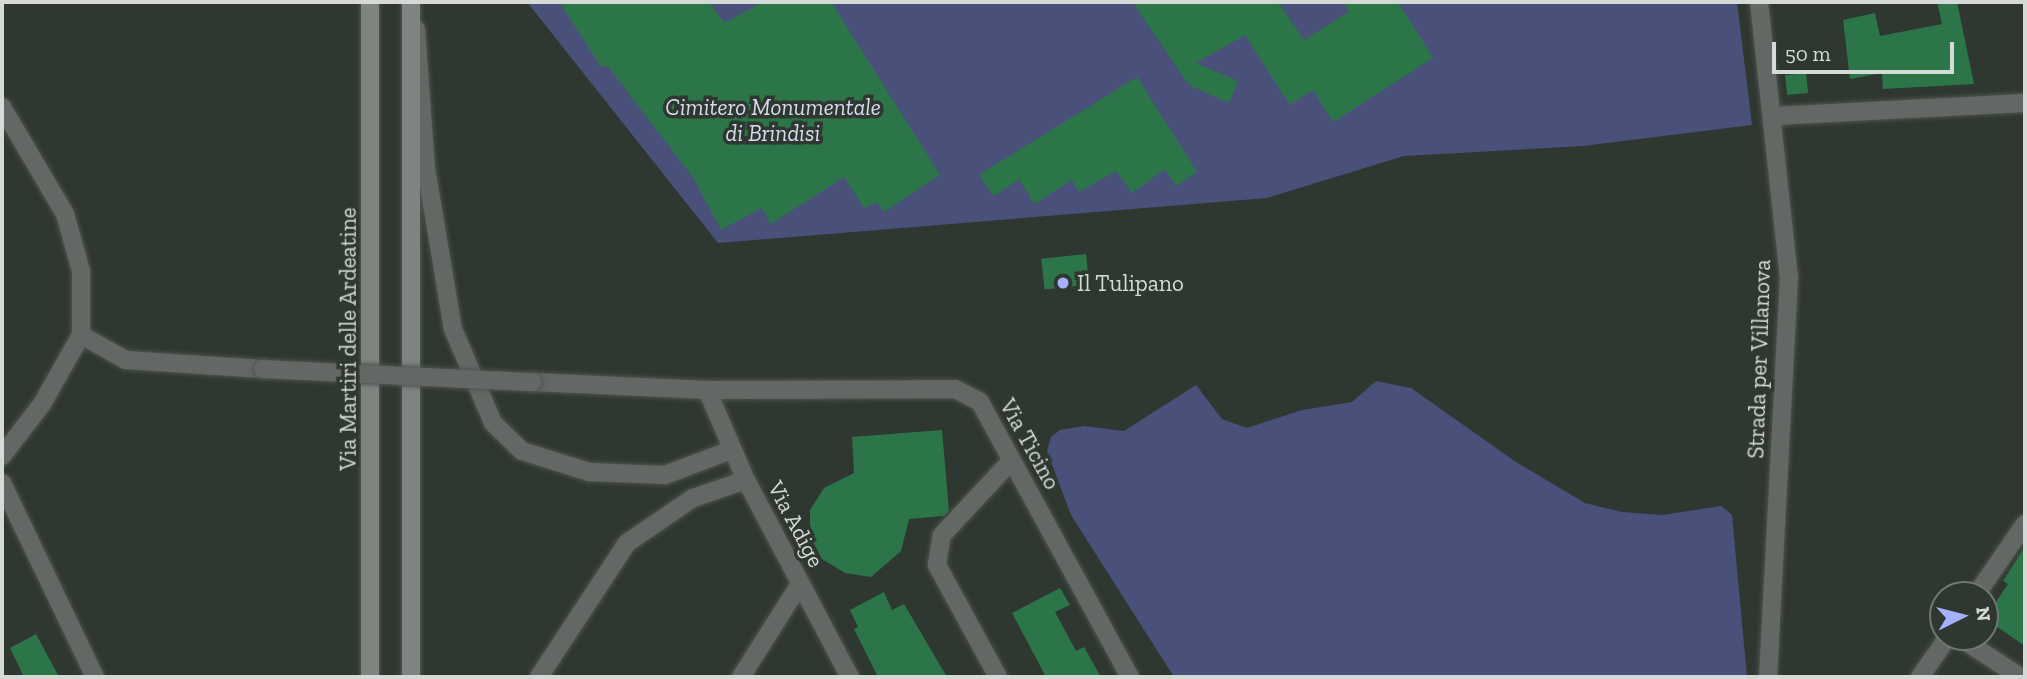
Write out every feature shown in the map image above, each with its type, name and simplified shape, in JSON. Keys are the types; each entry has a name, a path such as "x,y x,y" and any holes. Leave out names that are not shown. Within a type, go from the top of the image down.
{"street":[{"path":"411,2 420,57 426,168 453,329 493,423 522,451 589,472 665,475 731,450"},
{"path":"411,2 411,677"},
{"name":"Strada per Villanova","path":"1759,2 1774,116 1789,277 1789,336 1768,677"},
{"name":"Via Martiri delle Ardeatine","path":"370,4 370,677"},
{"path":"1774,116 2025,103"},
{"path":"2,107 65,214 81,271 81,335 42,404 2,456"},
{"name":"Via Ticino","path":"81,335 126,360 263,369 707,390 955,389 980,402 1130,677"},
{"name":"Via Adige","path":"707,390 731,450 850,677"},
{"path":"998,677 937,565 942,535 1011,461"},
{"path":"539,677 627,543 693,498 746,480"},
{"path":"2,483 95,677"},
{"path":"1986,581 2025,524"},
{"path":"741,677 800,584"},
{"path":"1920,677 1938,651"},
{"path":"1980,651 2020,677"}],"green space":[{"name":"Cimitero Monumentale di Brindisi","path":"527,2 1737,2 1752,125 1583,146 1404,156 1267,198 718,243"},
{"path":"1376,381 1411,388 1516,462 1585,503 1622,512 1662,515 1721,506 1732,515 1747,677 1174,677 1071,515 1047,451 1051,437 1060,430 1084,426 1124,431 1196,385 1222,419 1247,428 1302,410 1352,402"}],"building":[{"path":"559,2 710,2 724,23 763,2 831,2 940,175 884,212 877,202 864,208 844,177 771,224 761,208 721,230 694,179 607,65 602,68"},
{"path":"1132,2 1278,2 1304,40 1349,12 1343,2 1398,2 1433,58 1333,122 1313,90 1290,105 1245,35 1196,63 1238,81 1229,103 1189,85"},
{"path":"1937,2 1957,2 1974,84 1883,89 1882,73 1850,79 1843,20 1875,13 1880,36 1942,24"},
{"path":"1806,73 1808,93 1787,95 1785,75"},
{"path":"1137,77 1197,172 1176,186 1165,169 1132,193 1116,171 1079,192 1072,180 1034,204 1019,179 994,196 979,175"},
{"path":"1086,254 1089,285 1044,290 1041,259"},
{"path":"942,430 949,511 944,516 909,519 901,551 871,577 845,573 822,559 810,536 810,510 824,488 854,473 852,437"},
{"path":"2025,546 2025,646 1999,628 1999,598 2008,584 2003,581"},
{"path":"1060,588 1070,605 1055,612 1076,651 1084,647 1101,677 1046,677 1012,613"},
{"path":"884,592 892,610 904,604 947,677 878,677 854,629 858,627 850,610"},
{"path":"36,634 59,677 24,677 10,648"}],"place":[{"name":"Il Tulipano","path":"1063,283"}]}
